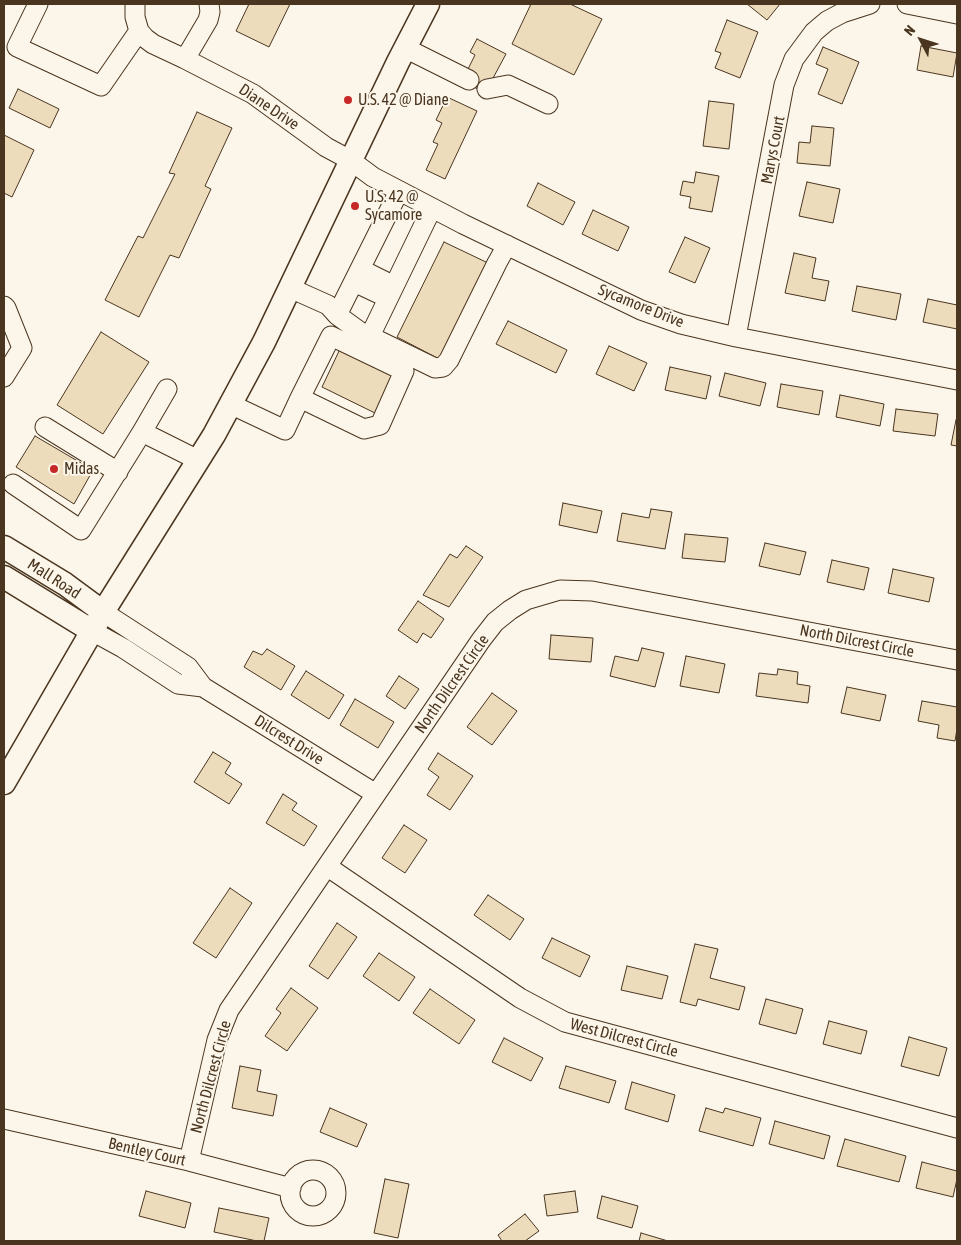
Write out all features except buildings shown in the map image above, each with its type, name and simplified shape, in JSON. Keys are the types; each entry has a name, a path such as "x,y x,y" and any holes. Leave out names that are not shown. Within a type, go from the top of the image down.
{"main road":[{"path":"4,782 97,622 198,460 264,342 350,160 428,4"},
{"name":"Mall Road","path":"4,547 65,584 97,622"},
{"name":"Mall Road","path":"4,577 97,622"}],"street":[{"path":"38,4 17,47 101,86 139,31 135,16 135,4"},
{"path":"185,59 208,20 209,4"},
{"name":"Marys Court","path":"736,338 784,85 794,59 814,32 827,22 842,12 870,4"},
{"path":"907,4 957,14"},
{"name":"Diane Drive","path":"139,31 153,44 254,94 326,147 350,160"},
{"path":"405,48 469,80"},
{"path":"487,89 508,85 548,104"},
{"name":"Sycamore Drive","path":"350,160 373,177 399,191 641,310 681,324 736,338 957,380"},
{"path":"337,315 399,191"},
{"path":"370,336 432,208"},
{"path":"290,288 328,306 359,331 435,368 443,367 449,360 507,245"},
{"path":"357,275 391,292"},
{"path":"4,306 22,348 4,377"},
{"path":"230,404 285,430 300,398 330,336 404,372 380,425 364,429 300,398"},
{"path":"13,484 81,530 167,389"},
{"path":"45,427 118,472"},
{"path":"142,432 198,460"},
{"name":"North Dilcrest Circle","path":"189,1162 218,1040 229,1010 481,640 495,622 510,610 526,600 560,590 592,591 957,660"},
{"name":"Dilcrest Drive","path":"97,622 188,667 203,687 376,794"},
{"name":"West Dilcrest Circle","path":"328,867 520,998 565,1022 957,1128"},
{"name":"Bentley Court","path":"4,1119 189,1162 290,1188"}],"place":[{"name":"U.S. 42 @ Diane","path":"348,100"},
{"name":"U.S. 42 @ Sycamore","path":"355,206"},
{"name":"Midas","path":"54,469"}]}
